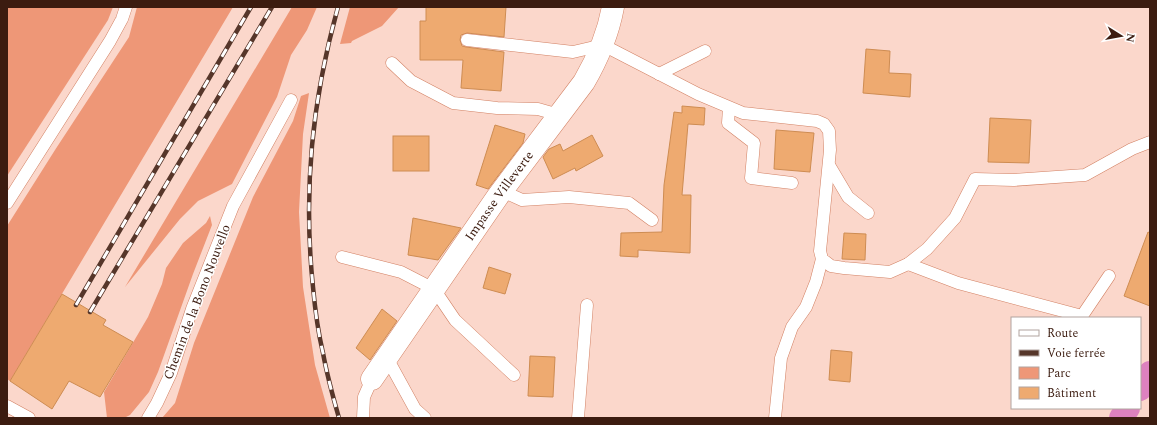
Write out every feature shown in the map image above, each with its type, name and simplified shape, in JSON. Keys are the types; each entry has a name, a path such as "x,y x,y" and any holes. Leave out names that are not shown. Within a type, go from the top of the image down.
{"street":[{"name":"Impasse Villeverte","path":"372,379 502,191 584,82 607,36 613,7"}],"lane":[{"path":"7,203 110,41 122,19 126,7"},
{"path":"467,40 573,52 603,45 698,94 729,108 743,113 816,121 824,124 829,131 830,150 820,251 822,259 816,282 806,307 792,327 780,358 775,418"},
{"path":"659,74 705,51"},
{"path":"392,63 411,81 453,103 497,108 538,109 559,115"},
{"name":"Chemin de la Bono Nouvello","path":"148,418 171,373 192,309 233,206 291,100"},
{"path":"729,108 728,123 754,143 751,178 792,183"},
{"path":"822,259 831,266 890,272 908,264 927,249 955,218 975,179 1014,180 1085,175 1132,149 1150,142"},
{"path":"829,165 848,197 868,213"},
{"path":"502,191 522,200 569,197 629,203 652,220"},
{"path":"342,257 401,272 434,289 455,320 514,375"},
{"path":"908,264 958,283 1082,316 1109,276"},
{"path":"578,418 587,305"},
{"path":"387,358 415,409 425,418"},
{"path":"363,418 364,397 372,379"},
{"path":"7,406 29,418"}],"green space":[{"path":"7,7 113,7 108,20 7,176"},
{"path":"137,7 233,7 10,381 7,379 7,226 129,37"},
{"path":"292,7 317,7 307,30 291,55 277,97 232,184 198,201 180,219 125,287"},
{"path":"350,7 399,7 382,26 352,41 351,43 340,44"},
{"path":"309,93 303,134 299,212 303,287 315,365 330,418 162,418 175,403 194,343 253,197 293,121 301,96"},
{"path":"210,216 212,225 158,372 149,392 130,415 124,418 107,418 104,392 148,317 162,284 166,268 183,243 206,223"}],"building":[{"path":"426,7 506,7 504,37 467,33 461,35 460,40 462,46 504,52 501,91 461,88 463,60 420,60 420,21 426,21"},
{"path":"866,49 890,51 889,73 911,74 910,97 863,93"},
{"path":"682,106 705,108 704,125 688,124 682,195 691,195 690,253 638,250 638,257 620,256 621,233 662,232 664,185 674,112 682,113"},
{"path":"990,118 1031,120 1029,163 988,162"},
{"path":"495,125 525,134 523,143 488,189 476,185"},
{"path":"776,130 814,133 810,172 774,169"},
{"path":"592,135 603,156 576,171 575,168 553,179 543,157 549,149 560,144 563,151"},
{"path":"393,136 429,136 429,171 393,171"},
{"path":"413,218 461,228 438,260 408,255"},
{"path":"1148,232 1150,233 1150,306 1124,296"},
{"path":"844,233 866,234 865,260 842,259"},
{"path":"489,267 511,274 505,294 483,288"},
{"path":"62,294 106,320 103,325 133,342 100,397 69,381 52,409 10,381"},
{"path":"382,309 397,321 370,360 356,348"},
{"path":"831,350 852,352 850,382 829,380"},
{"path":"530,356 555,357 553,397 528,396"}],"waterway":[{"path":"1141,387 1150,373"},
{"path":"1121,418 1127,409"}],"railway":[{"path":"76,305 251,7"},
{"path":"90,312 272,7"},
{"path":"338,7 329,42 316,111 312,146 309,216 310,251 317,320 326,369 339,418"}]}
